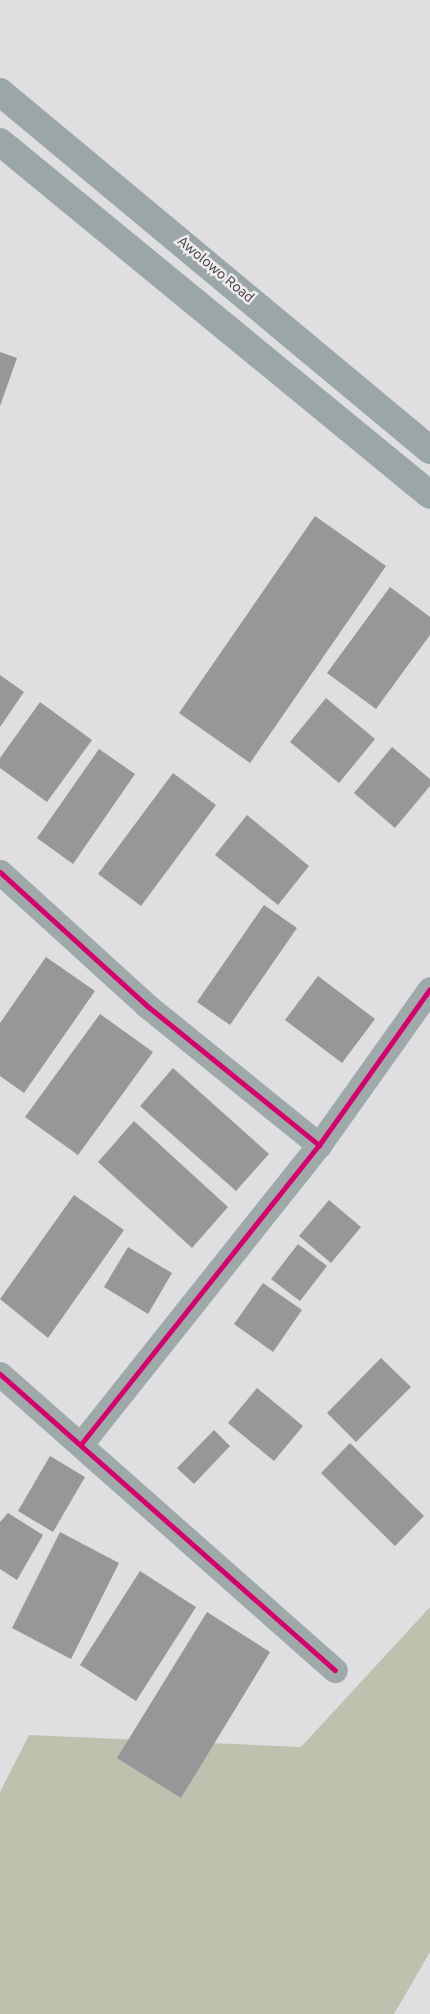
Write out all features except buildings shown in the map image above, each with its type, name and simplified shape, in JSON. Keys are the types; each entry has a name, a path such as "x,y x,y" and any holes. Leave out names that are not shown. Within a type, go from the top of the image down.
{"main road":[{"name":"Awolowo Road","path":"0,92 430,450"},
{"path":"0,142 430,496"}],"street":[{"path":"0,872 146,1005 319,1145"},
{"path":"81,1444 319,1145 430,989"},
{"path":"0,1374 334,1670"}],"green space":[{"path":"430,1607 430,1952 394,2014 0,2014 0,1792 29,1735 301,1747"}],"cycle path":[{"path":"0,872 146,1005 319,1145"},
{"path":"81,1444 319,1145 430,989"},
{"path":"0,1374 335,1670"}]}
